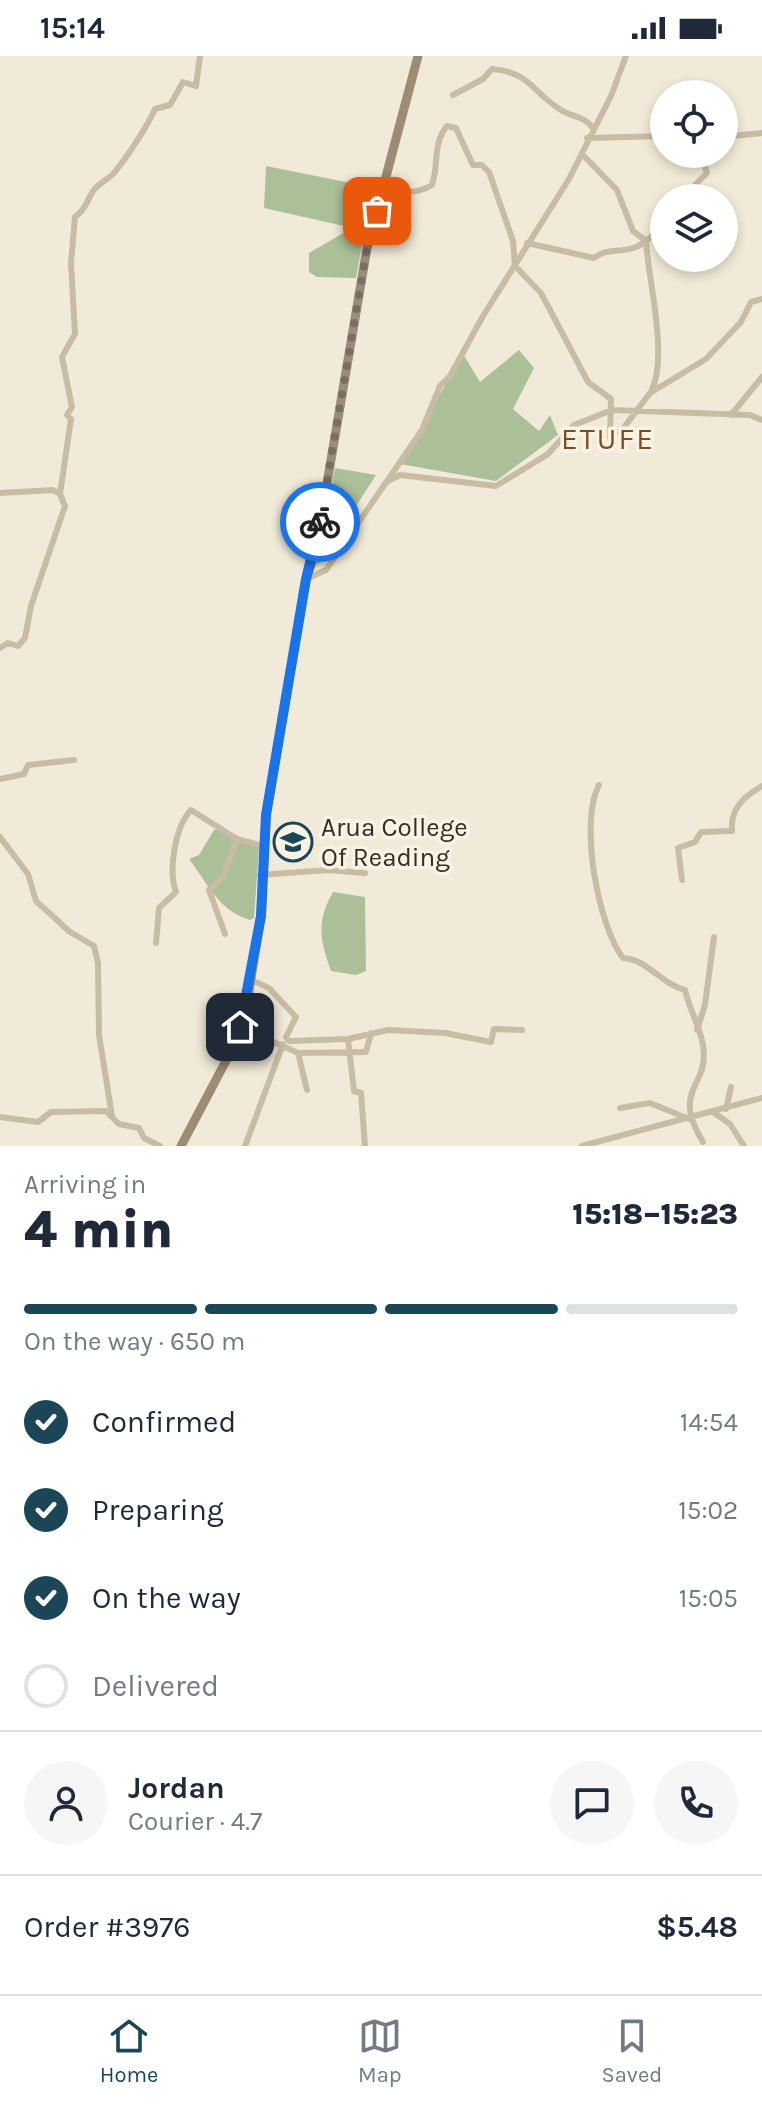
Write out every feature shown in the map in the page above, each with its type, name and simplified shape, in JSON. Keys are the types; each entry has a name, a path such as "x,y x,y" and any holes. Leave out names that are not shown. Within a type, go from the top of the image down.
{"main road":[{"path":"181,1146 240,1027 251,980 261,916 263,846 306,579 315,554 367,248 418,56"}],"street":[{"path":"0,648 8,643 18,646 25,638 31,606 65,506 60,494 70,445 71,419 67,415 72,407 62,357 75,334 71,263 75,217 83,211 95,188 114,173 133,143 143,136 155,109 170,105 183,82 196,86 200,56"},
{"path":"306,579 326,570 422,430 440,386 450,376 582,154 587,138 611,96 626,56"},
{"path":"453,95 483,79 492,69 505,70 522,75 562,111 586,118 593,128"},
{"path":"384,182 406,192 421,191 432,185 434,156 443,131 447,126 456,128 473,165 482,165 489,172 513,241 515,266 541,293 588,382 605,391 612,410 610,437 622,430 655,383 657,333 646,241 633,231 617,190 582,154"},
{"path":"738,136 762,133"},
{"path":"587,138 650,136"},
{"path":"696,184 707,173 705,168"},
{"path":"527,243 594,258 602,252 632,248 650,237"},
{"path":"650,393 706,359 741,322 751,302 762,299"},
{"path":"731,415 762,377"},
{"path":"379,489 400,475 496,486 548,454 574,425 612,410 750,415 762,420"},
{"path":"0,493 53,490 60,494"},
{"path":"0,779 24,774 28,765 74,760"},
{"path":"599,785 591,799 590,866 612,943 623,958 635,958 674,987 685,990 703,1046 688,1103 689,1119 703,1142"},
{"path":"682,880 678,848 695,842 701,832 732,831 731,816 748,792 762,786"},
{"path":"156,943 159,908 176,892 173,854 184,817 191,810 237,839 263,846"},
{"path":"0,837 28,874 36,901 70,932 94,946 98,963 99,1035 112,1116"},
{"path":"225,934 209,890 223,877 237,839"},
{"path":"260,875 328,870 365,873"},
{"path":"697,1030 705,1005 714,937"},
{"path":"245,1146 296,1017 269,988 251,980"},
{"path":"240,1027 298,1053 350,1055 366,1052 371,1033"},
{"path":"286,1037 289,1041 348,1039 371,1033 445,1033 491,1042 494,1029 522,1030"},
{"path":"348,1039 354,1091 361,1093 365,1146"},
{"path":"298,1053 307,1090"},
{"path":"726,1109 731,1087"},
{"path":"582,1146 762,1098"},
{"path":"620,1108 650,1103 689,1119"},
{"path":"0,1117 38,1122 51,1112 106,1111 119,1124 139,1128 144,1138 160,1146"},
{"path":"713,1112 730,1124 744,1146"}],"green space":[{"path":"266,166 376,188 366,231 264,208"},
{"path":"347,231 364,234 356,278 317,277 309,272 309,253"},
{"path":"519,350 534,368 513,409 539,431 550,415 558,435 496,481 400,464 463,354 480,382"},
{"path":"335,468 376,475 317,567"},
{"path":"220,829 231,839 247,839 259,848 254,918 250,920 222,903 189,859 199,855 214,830"},
{"path":"333,892 365,897 366,971 356,975 331,971 324,950 322,922"}],"way so far":[{"path":"320,522 367,248 377,211"}],"place":[{"name":"Arua College Of Reading","path":"293,842"}],"district":[{"name":"ETUFE","path":"608,439"}],"route":[{"path":"240,1027 247,1003 261,916 260,875 266,815 281,717 306,579 315,554 320,522"}]}
